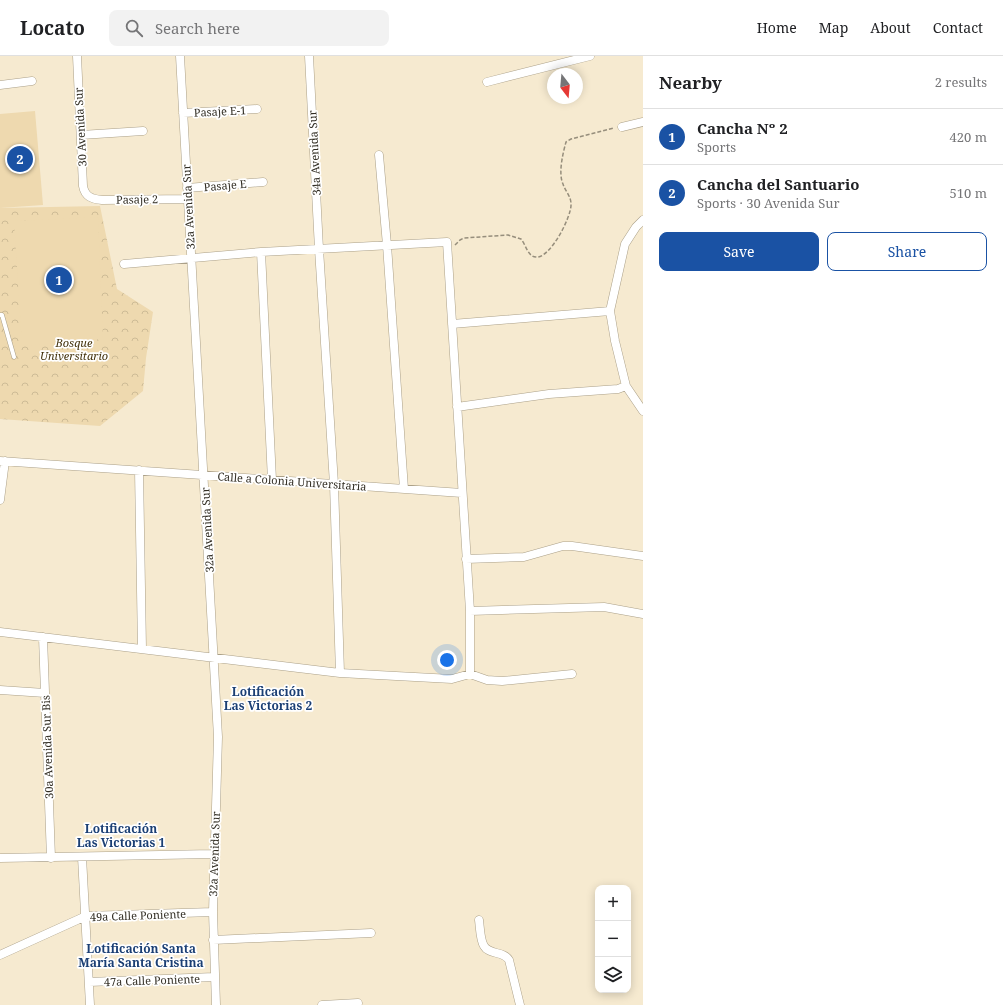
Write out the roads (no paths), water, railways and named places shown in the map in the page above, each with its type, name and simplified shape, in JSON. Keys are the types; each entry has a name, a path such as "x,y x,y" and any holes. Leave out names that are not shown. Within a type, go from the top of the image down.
{"street":[{"name":"30 Avenida Sur","path":"77,56 83,186 87,196"},
{"name":"32a Avenida Sur","path":"180,56 218,737 213,854 213,940 216,1005"},
{"name":"34a Avenida Sur","path":"309,56 319,249 334,484 340,673"},
{"path":"487,82 590,56"},
{"path":"0,85 32,82"},
{"name":"Pasaje E-1","path":"183,113 257,109"},
{"path":"622,127 643,122"},
{"path":"81,135 143,131"},
{"path":"379,155 387,245 404,489"},
{"name":"Pasaje E","path":"188,188 263,182"},
{"name":"Pasaje 2","path":"87,196 102,200 188,198"},
{"path":"643,220 636,227 625,244 610,311 615,341 626,386 643,411"},
{"path":"124,264 261,252 446,242 470,612 470,674"},
{"path":"261,252 272,480"},
{"path":"452,324 610,311"},
{"path":"457,407 549,394 618,389 626,386"},
{"path":"0,500 2,461"},
{"name":"Calle a Colonia Universitaria","path":"2,461 462,493"},
{"path":"139,470 142,649"},
{"path":"466,558 524,557 563,546 643,556"},
{"path":"470,612 604,607 643,614"},
{"path":"0,632 340,673 452,679 470,674 486,680 502,681 572,674"},
{"name":"30a Avenida Sur Bis","path":"43,637 51,858"},
{"path":"0,690 45,693"},
{"path":"0,858 213,854"},
{"path":"82,857 90,1005"},
{"name":"49a Calle Poniente","path":"0,954 86,916 213,912"},
{"path":"479,920 482,943 484,947 489,951 504,955 509,960 520,1005"},
{"path":"213,940 371,933"},
{"name":"47a Calle Poniente","path":"89,982 214,977"},
{"path":"322,1005 358,1003"}],"lane":[{"path":"0,315 2,315 14,358"}],"place":[{"name":"Cancha del Santuario","path":"20,159"},
{"name":"Cancha Nº 2","path":"59,280"}],"district":[{"name":"Lotificación Las Victorias 2","path":"268,698"},
{"name":"Lotificación Las Victorias 1","path":"121,835"},
{"name":"Lotificación Santa María Santa Cristina","path":"141,955"}],"park label":[{"name":"Bosque Universitario","path":"74,348"}]}
